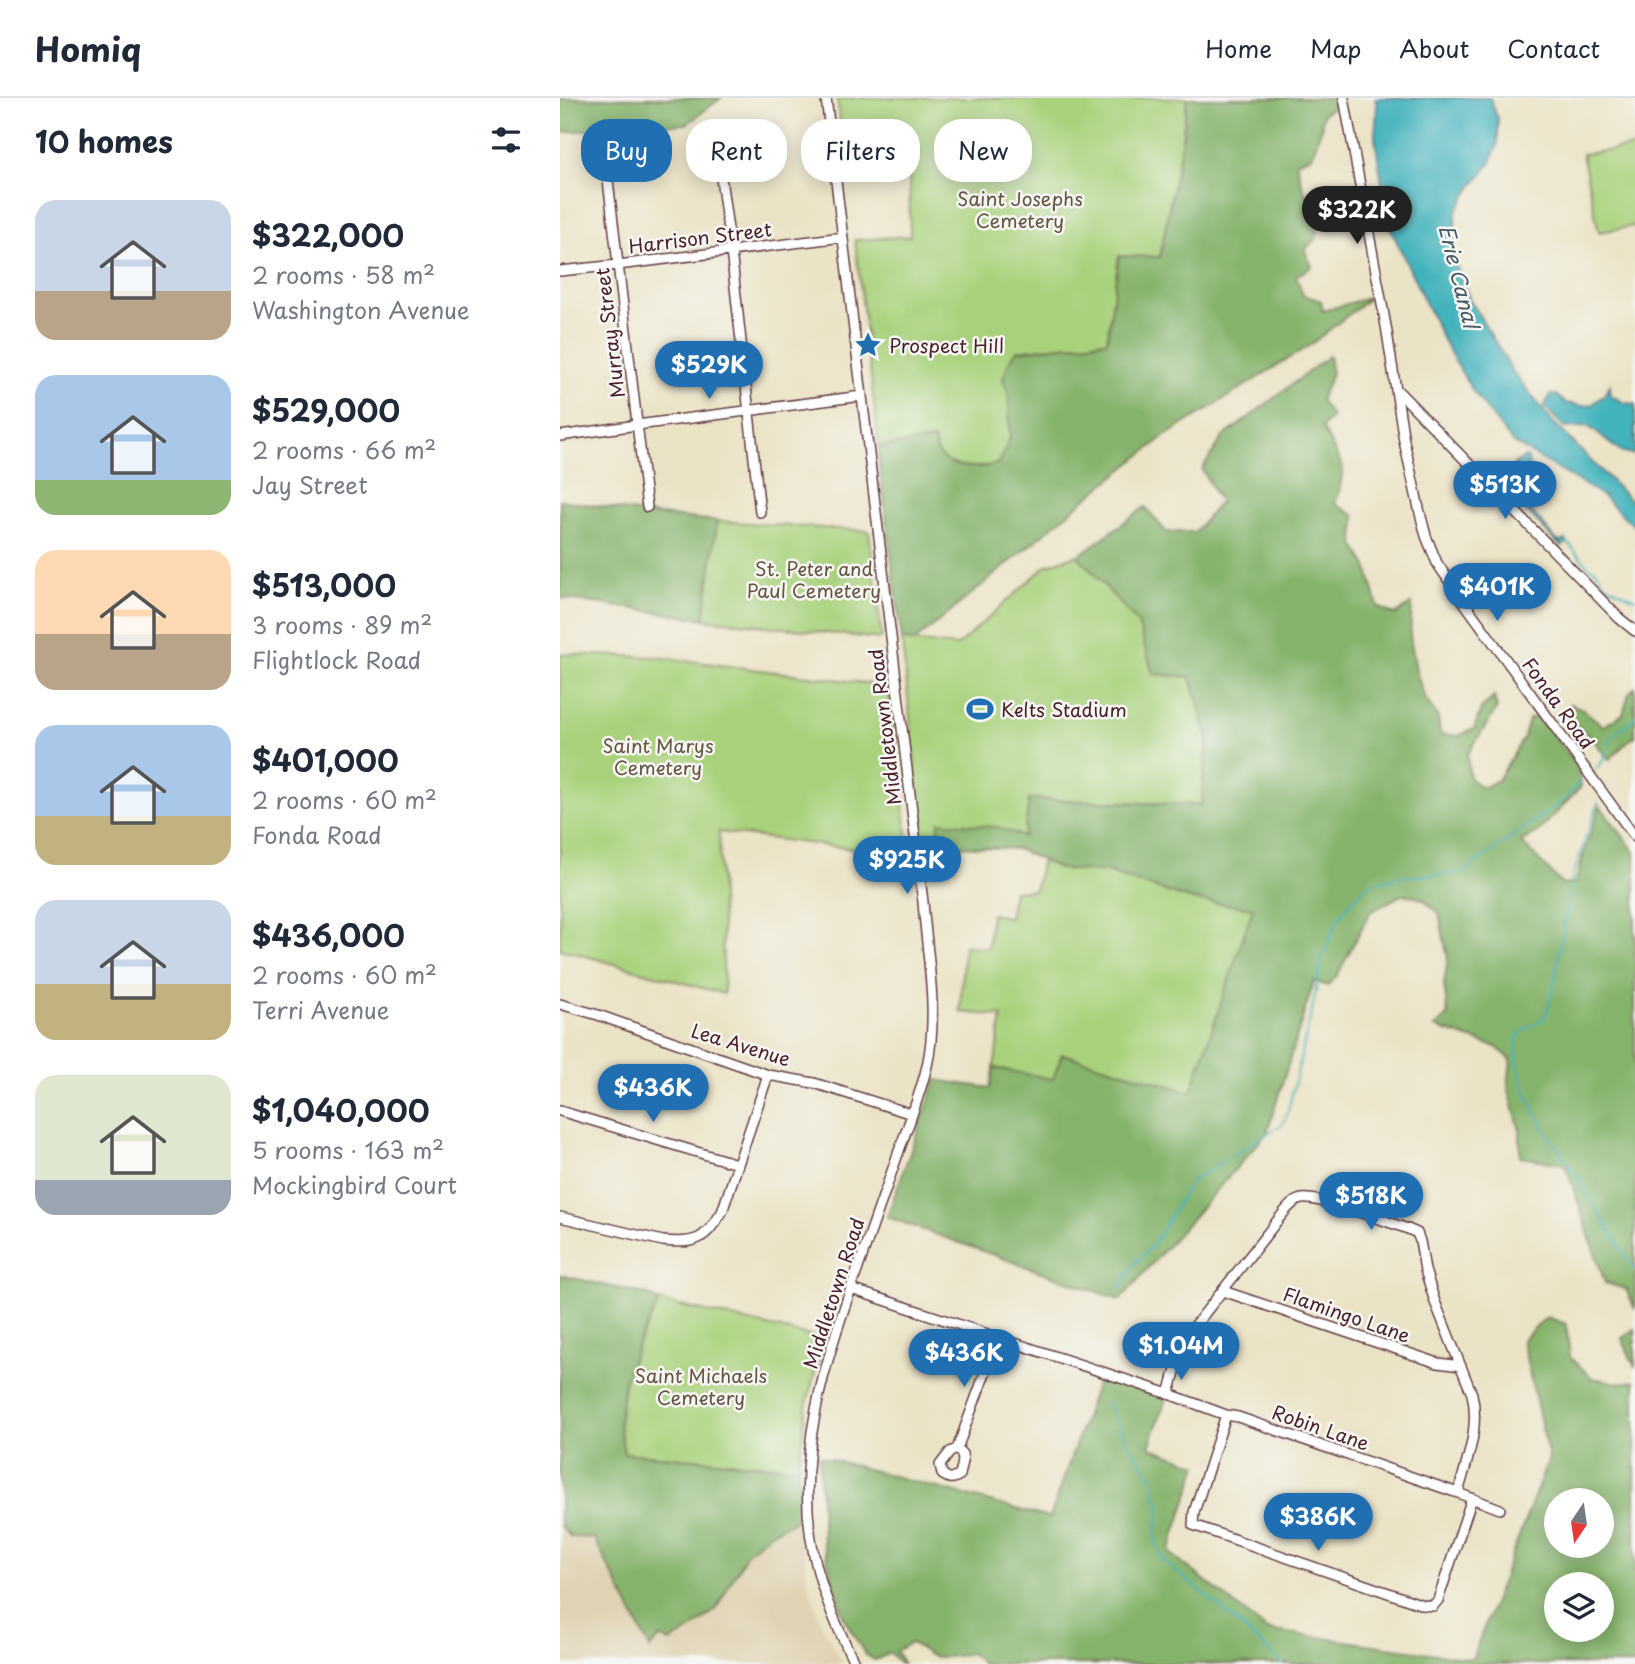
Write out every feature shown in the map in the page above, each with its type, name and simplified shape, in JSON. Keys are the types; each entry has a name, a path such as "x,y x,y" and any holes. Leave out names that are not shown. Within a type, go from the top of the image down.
{"street":[{"name":"Middletown Road","path":"826,98 930,974 932,1017 927,1065 837,1330 815,1410 809,1448 807,1497 813,1554 834,1622 855,1664"},
{"name":"Fonda Road","path":"1344,98 1404,441 1426,536 1437,563 1455,590 1635,837"},
{"name":"Murray Street","path":"608,182 647,507"},
{"path":"722,182 761,512"},
{"name":"Harrison Street","path":"560,271 843,237"},
{"path":"1396,390 1619,618 1635,631"},
{"path":"560,436 862,396"},
{"name":"Lea Avenue","path":"560,1004 768,1075 814,1083 912,1114"},
{"path":"560,1217 663,1241 693,1241 704,1236 722,1212 768,1075"},
{"path":"560,1111 737,1164"},
{"path":"1169,1394 1187,1338 1297,1200 1304,1198 1328,1203 1408,1229 1417,1233 1434,1302 1475,1407 1474,1435 1458,1493"},
{"name":"Robin Lane","path":"850,1289 1238,1417 1500,1509"},
{"name":"Flamingo Lane","path":"1223,1291 1438,1363 1461,1366"},
{"path":"957,1449 998,1338"},
{"path":"1226,1415 1194,1512 1193,1525 1398,1597 1423,1605 1436,1604 1472,1498"}],"shaded area":[{"path":"801,1518 806,1576 821,1624 843,1664 560,1664 560,1526 571,1537 594,1538 661,1636 670,1642 692,1629 716,1609 748,1551 772,1532"}],"green space":[{"path":"560,98 721,98 694,119 686,119 686,124 672,125 672,119 581,119 581,131 560,132"},
{"name":"Saint Josephs Cemetery","path":"837,98 1187,98 1182,141 1160,257 1119,256 1107,341 1017,351 1003,379 1009,395 1010,438 999,463 974,467 957,465 942,458 936,450 934,440 879,447 855,240 910,236 909,182 920,182 920,119 840,119"},
{"path":"1187,98 1338,98 1339,103 1323,114 1321,130 1312,156 1296,162 1304,191 1323,209 1316,238 1305,250 1312,267 1296,276 1303,295 1321,301 1323,311 1371,297 1310,345 1165,436 915,641 902,640 879,447 935,440 936,450 942,458 957,465 974,467 999,463 1010,438 1009,395 1003,379 1009,362 1017,351 1107,341 1119,256 1160,257 1182,141"},
{"path":"1635,147 1635,226 1599,232 1582,154"},
{"path":"1329,356 1332,374 1320,400 1332,417 1322,427 1343,467 1335,504 1355,516 1354,544 1367,566 1378,607 1395,615 1412,603 1410,636 1416,671 1424,696 1438,718 1440,734 1458,736 1474,729 1481,709 1494,697 1497,708 1467,755 1470,779 1483,788 1498,780 1524,737 1529,719 1538,716 1579,767 1581,787 1539,831 1521,842 1563,885 1576,882 1600,806 1635,852 1635,1309 1626,1289 1605,1283 1564,1164 1520,1157 1520,1130 1508,1087 1511,1059 1496,1047 1435,1027 1448,1015 1444,983 1448,959 1439,913 1423,899 1403,894 1370,912 1338,974 1328,986 1314,981 1267,1133 1120,1300 887,1217 936,1080 990,1088 994,1068 1053,1079 1062,1054 1191,1092 1253,908 1193,900 1107,872 1061,869 1017,849 938,845 939,822 997,827 1024,837 1029,799 1201,805 1208,739 1191,677 1153,674 1138,623 1078,556 1145,507 1166,532 1195,532 1220,502 1202,469 1223,437"},
{"path":"560,500 717,521 704,619 560,598"},
{"name":"St. Peter and Paul Cemetery","path":"717,521 869,531 882,639 704,619"},
{"path":"1077,555 1110,587 1138,623 1153,674 1191,677 1208,739 1201,805 1030,799 1024,837 943,830 922,834 902,640 957,646 1047,565"},
{"name":"Saint Marys Cemetery","path":"560,654 656,657 888,686 910,856 719,832 724,994 560,949"},
{"path":"1635,687 1635,737 1609,760 1590,736 1568,720 1570,704 1583,709 1603,726 1623,714 1629,693"},
{"path":"1042,860 1061,869 1106,872 1193,900 1254,908 1191,1092 1062,1054 1054,1080 994,1068 1002,1016 960,1012 964,945 988,948 991,914 1009,917 1014,891 1035,890"},
{"path":"560,1275 648,1295 659,1301 637,1346 624,1382 619,1424 624,1453 798,1468 801,1518 772,1532 748,1551 716,1609 692,1629 670,1642 661,1637 650,1648 594,1538 571,1537 560,1526"},
{"name":"Saint Michaels Cemetery","path":"659,1301 824,1339 807,1403 798,1468 623,1453 619,1424 624,1382 637,1346"},
{"path":"1547,1317 1566,1324 1570,1357 1592,1378 1618,1383 1635,1381 1635,1664 980,1664 970,1653 950,1657 934,1656 910,1643 896,1651 904,1664 900,1664 890,1653 875,1660 865,1654 844,1618 823,1544 819,1456 1050,1518 1099,1377 1166,1399 1149,1447 1198,1465 1169,1552 1267,1630 1472,1659 1549,1458 1522,1340"},
{"path":"1635,1329 1635,1367 1622,1338"}],"water":[{"path":"1375,98 1490,98 1498,120 1498,143 1490,164 1456,212 1453,259 1469,298 1513,372 1551,420 1635,505 1635,527 1603,496 1512,442 1472,390 1443,340 1388,223 1375,138"},
{"path":"1610,385 1610,395 1625,403 1635,404 1635,455 1620,451 1588,426 1565,428 1544,406 1551,395 1556,395 1566,403 1582,406 1593,404 1604,395"},
{"path":"1525,457 1528,458 1529,469 1513,486 1558,542 1567,542 1561,547 1504,488 1511,480 1514,464"}],"waterway":[{"path":"1567,542 1589,567 1596,570 1605,584 1635,599"},
{"path":"1596,768 1600,765 1612,736 1635,717"},
{"path":"1120,1289 1132,1266 1153,1245 1191,1181 1283,1124 1312,1010 1322,956 1341,914 1367,885 1396,877 1461,873 1566,798 1582,778"},
{"path":"1598,803 1573,875 1552,995 1545,1018 1517,1037 1518,1063 1525,1090 1537,1115 1635,1270"},
{"path":"1107,1402 1128,1444 1151,1475 1160,1508 1155,1537 1163,1561 1214,1602 1283,1664"}],"place":[{"name":"Prospect Hill","path":"868,345"},
{"name":"Kelts Stadium","path":"980,709"}],"water label":[{"name":"Erie Canal","path":"1460,276"}]}
